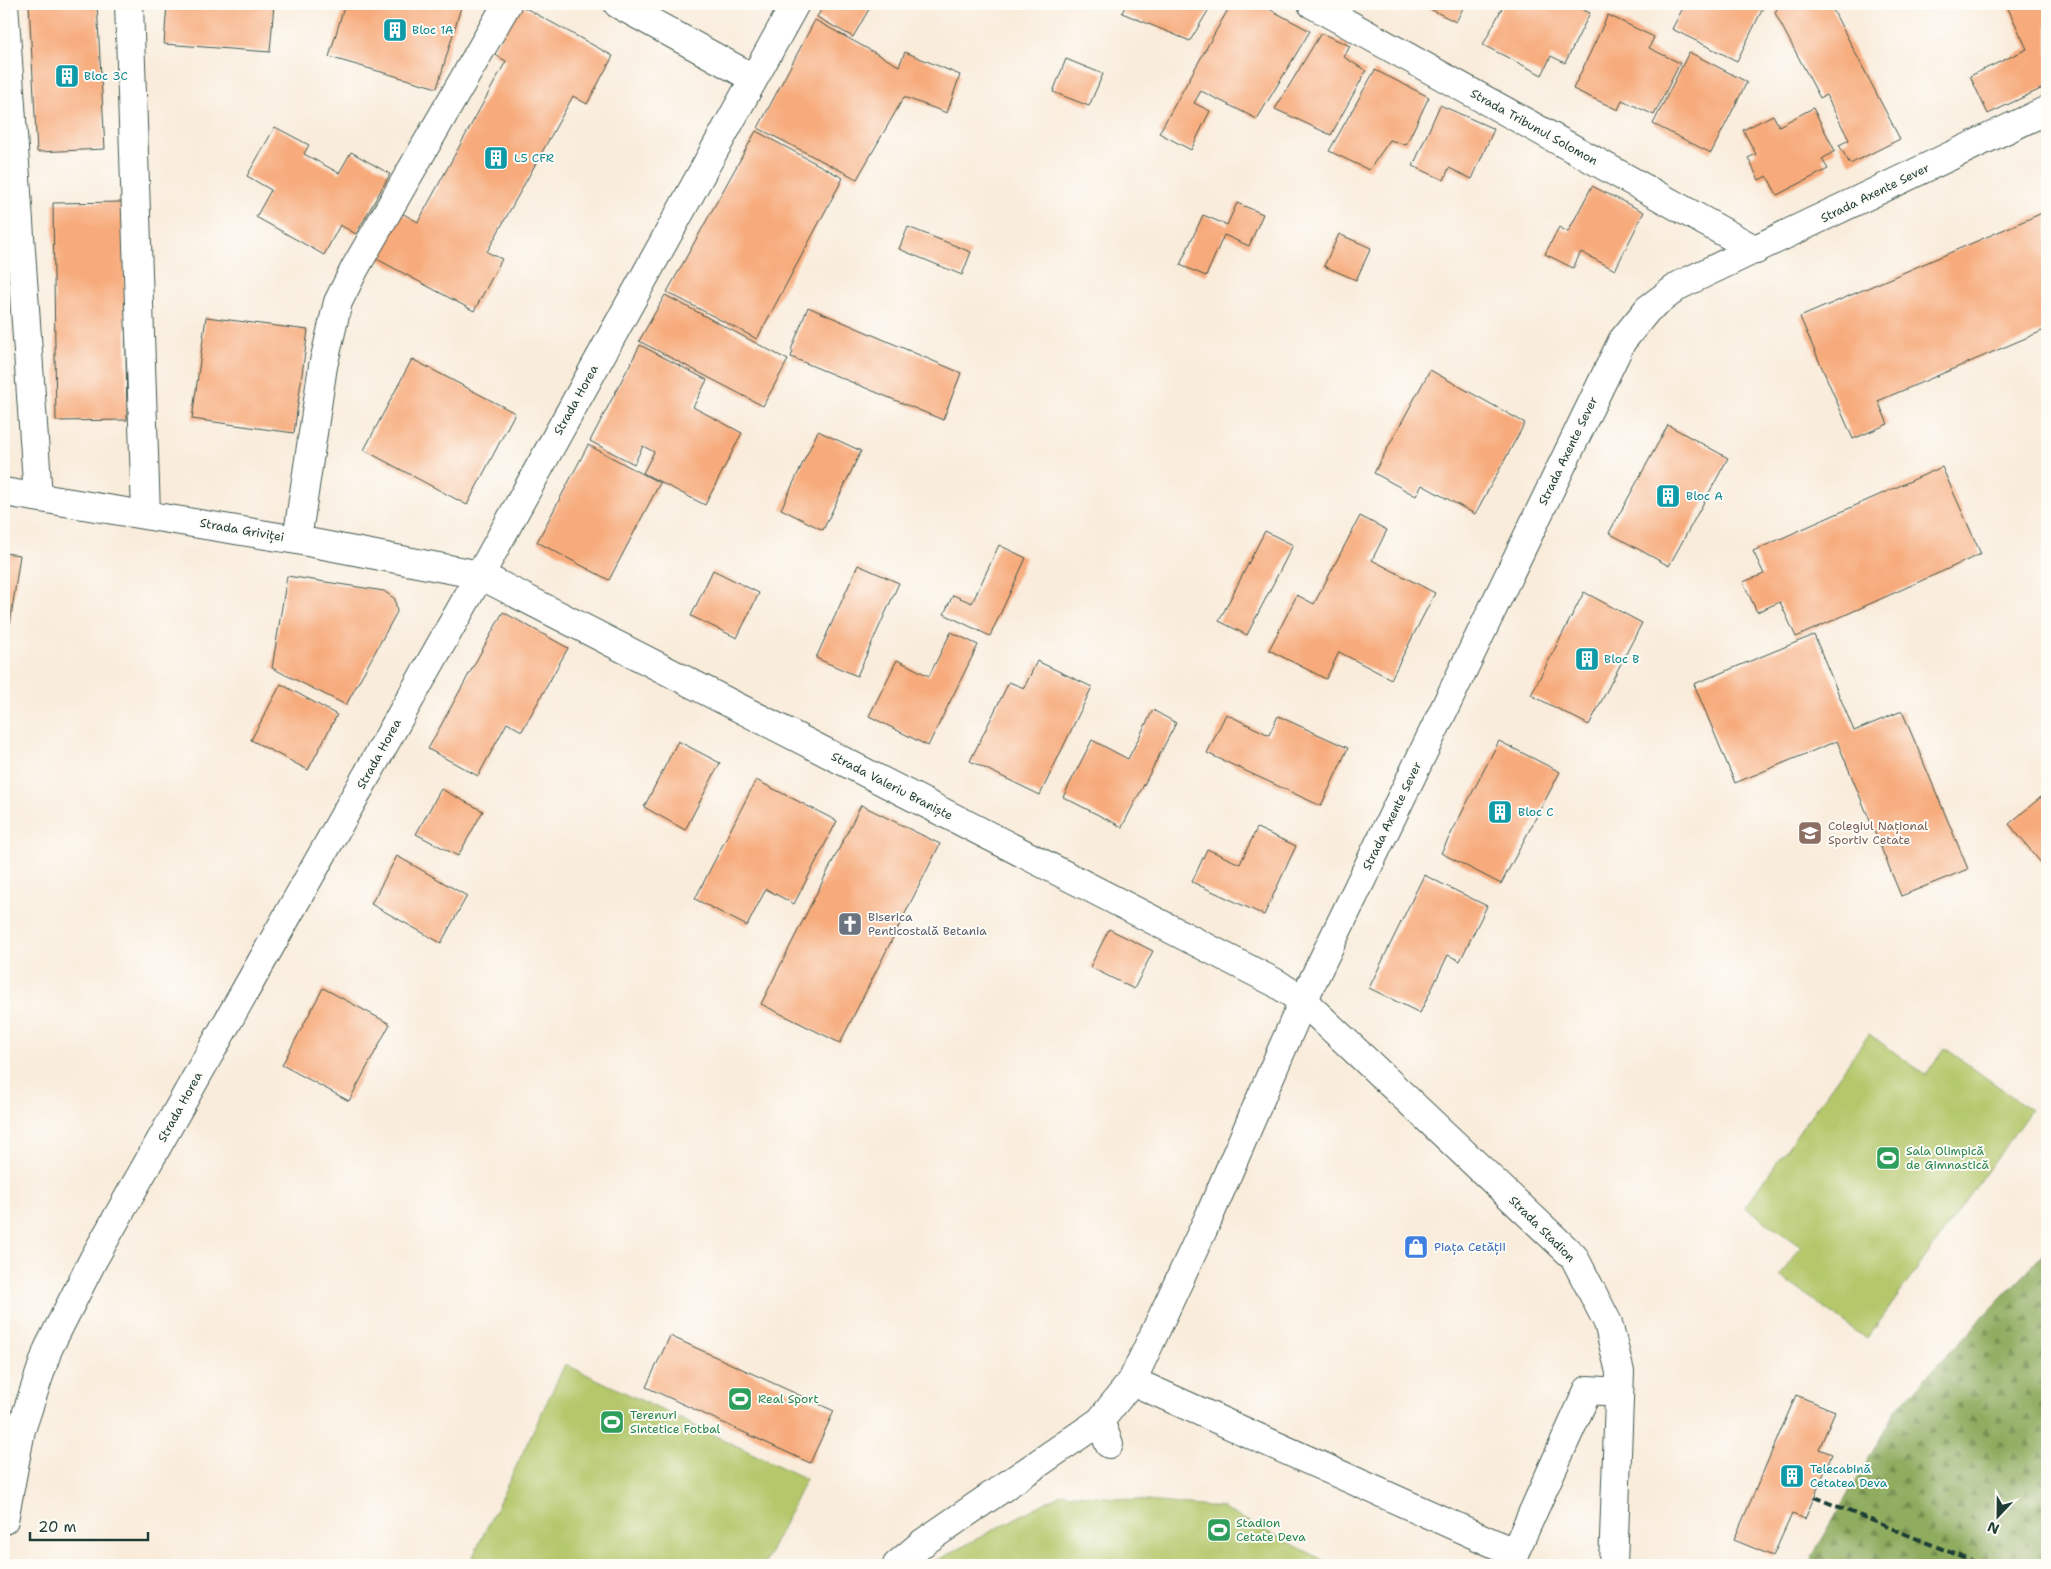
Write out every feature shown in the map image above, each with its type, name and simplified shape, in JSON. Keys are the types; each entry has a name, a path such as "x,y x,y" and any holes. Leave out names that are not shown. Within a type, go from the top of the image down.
{"street":[{"path":"4,4 38,497"},
{"path":"129,4 146,514"},
{"path":"297,540 323,366 338,302 355,268 507,4"},
{"path":"618,4 753,78"},
{"name":"Strada Horea","path":"4,1520 21,1430 48,1349 84,1278 480,575 795,4"},
{"name":"Strada Tribunul Solomon","path":"1312,4 1756,250"},
{"name":"Strada Axente Sever","path":"897,1565 924,1542 1105,1432 1132,1381 1208,1219 1303,1002 1622,341 1648,309 1680,285 2047,110"},
{"name":"Strada Griviței","path":"4,492 297,540 480,575"},
{"name":"Strada Valeriu Braniște","path":"480,575 1276,983 1303,1002"},
{"name":"Strada Stadion","path":"1303,1002 1574,1257 1608,1323 1618,1356 1619,1392 1613,1565"},
{"path":"1132,1381 1512,1559 1588,1390 1619,1392"}],"green space":[{"name":"Sala Olimpică de Gimnastică","path":"1869,1034 1926,1075 1945,1048 2031,1110 1867,1339 1780,1276 1801,1247 1745,1207"},
{"path":"2047,1250 2047,1565 1810,1565 1812,1557 1897,1408"},
{"name":"Terenuri Sintetice Fotbal","path":"565,1364 806,1479 764,1565 469,1565"},
{"path":"1063,1493 1222,1508 1333,1565 928,1565"}],"building":[{"name":"Bloc 3C","path":"29,4 97,4 105,149 37,152"},
{"path":"167,4 274,4 270,52 164,44"},
{"name":"Bloc 1A","path":"345,4 462,4 437,88 329,57"},
{"name":"L5 CFR","path":"518,4 613,56 587,104 573,96 487,252 502,259 474,311 373,257 398,211 418,222 506,61 492,53"},
{"path":"824,4 872,4 853,37 817,17"},
{"path":"1126,4 1212,4 1190,41 1122,13"},
{"path":"1231,4 1260,4 1310,31 1257,119 1201,91 1194,103 1210,111 1191,150 1159,133"},
{"path":"1420,4 1465,4 1456,22"},
{"path":"1504,4 1581,4 1579,8 1590,13 1565,63 1551,56 1542,75 1483,45"},
{"path":"1685,4 1765,4 1737,61 1672,29"},
{"path":"1779,4 1830,4 1900,139 1850,164 1839,145 1849,140 1826,95 1820,98 1775,13"},
{"path":"2006,4 2047,4 2047,86 1988,114 1970,76 2027,49"},
{"path":"1608,15 1654,37 1649,48 1680,63 1654,115 1622,100 1618,110 1573,89"},
{"path":"815,20 899,66 905,52 960,75 947,113 904,97 857,179 758,128"},
{"path":"1321,33 1350,46 1344,57 1366,71 1331,135 1275,109"},
{"path":"1689,52 1747,82 1711,153 1653,124"},
{"path":"1066,59 1103,74 1089,106 1053,92"},
{"path":"1375,70 1429,97 1406,145 1390,140 1369,170 1329,151"},
{"path":"1440,105 1494,129 1472,179 1449,168 1444,180 1413,166"},
{"path":"1813,108 1835,151 1822,159 1828,169 1777,195 1767,176 1759,180 1748,158 1756,154 1743,130 1773,115 1779,126"},
{"path":"275,127 309,145 304,154 339,173 351,152 390,174 356,234 340,225 324,255 256,217 271,190 247,176"},
{"path":"756,131 843,178 757,339 667,292"},
{"path":"1592,186 1644,212 1615,270 1581,252 1573,268 1545,254 1559,227 1568,232"},
{"path":"124,202 127,420 56,421 53,203"},
{"path":"1237,203 1263,214 1249,246 1224,235 1206,276 1180,265 1203,215 1227,225"},
{"path":"2047,211 2047,329 1878,401 1888,424 1853,439 1800,317"},
{"path":"908,227 971,252 962,275 899,249"},
{"path":"1339,234 1371,248 1356,280 1324,266"},
{"path":"665,295 788,360 763,406 639,341"},
{"path":"808,307 961,373 943,420 791,357 793,351 791,350"},
{"path":"206,317 308,330 294,433 192,419"},
{"path":"640,345 707,380 693,407 742,433 705,505 643,473 654,452 643,446 634,464 590,441"},
{"path":"412,359 515,413 467,505 364,450"},
{"path":"1430,370 1525,423 1475,514 1422,485 1416,496 1374,473"},
{"name":"Bloc A","path":"1668,425 1728,458 1669,566 1609,533"},
{"path":"818,431 861,451 823,530 781,509"},
{"path":"588,445 660,483 609,580 537,542"},
{"path":"1942,467 1981,554 1796,637 1780,602 1757,612 1743,582 1764,574 1753,551"},
{"path":"1360,516 1387,530 1372,560 1435,593 1391,679 1339,652 1326,679 1269,650 1297,595 1314,604"},
{"path":"1265,531 1293,545 1247,635 1219,621"},
{"path":"999,545 1026,558 990,636 944,614 953,595 972,603"},
{"path":"4,553 20,555 10,624 4,623"},
{"path":"858,565 899,583 857,676 816,658"},
{"path":"713,570 759,593 737,638 691,616"},
{"path":"287,576 384,591 395,599 397,612 346,705 272,668"},
{"name":"Bloc B","path":"1584,592 1642,623 1589,725 1531,695"},
{"path":"503,612 568,648 522,731 507,723 478,776 428,749"},
{"path":"951,632 978,645 928,746 869,716 897,660 929,676"},
{"path":"1814,635 1854,731 1902,711 1968,869 1901,896 1837,741 1735,783 1694,684"},
{"path":"1037,661 1092,687 1040,795 970,761 1009,682 1024,688"},
{"path":"281,684 337,715 308,770 251,740"},
{"path":"1153,710 1176,723 1122,827 1063,797 1092,740 1128,759"},
{"path":"1226,714 1269,735 1278,716 1348,748 1321,806 1207,753"},
{"path":"678,741 720,763 685,830 644,807"},
{"name":"Bloc C","path":"1499,741 1560,772 1501,884 1441,853"},
{"path":"756,780 837,821 794,904 766,889 747,926 695,899"},
{"path":"441,789 483,811 458,856 416,834"},
{"path":"2047,792 2047,870 2009,824"},
{"name":"Biserica Penticostală Betania","path":"861,805 940,844 840,1043 761,1004"},
{"path":"1257,828 1296,846 1264,915 1192,882 1207,849 1240,864"},
{"path":"397,856 467,896 441,943 371,904"},
{"path":"1424,875 1487,906 1460,961 1448,955 1420,1013 1369,988"},
{"path":"1109,929 1153,951 1134,989 1090,967"},
{"path":"323,988 390,1024 349,1101 282,1065"},
{"name":"Real Sport","path":"670,1336 834,1411 810,1463 646,1387"},
{"name":"Telecabină Cetatea Deva","path":"1796,1395 1835,1411 1819,1449 1832,1454 1805,1519 1792,1514 1773,1556 1734,1540"}],"railway":[{"path":"1814,1497 1982,1565"}],"place":[{"name":"Bloc 1A","path":"395,30"},
{"name":"Bloc 3C","path":"67,76"},
{"name":"L5 CFR","path":"496,158"},
{"name":"Bloc A","path":"1668,496"},
{"name":"Bloc B","path":"1587,659"},
{"name":"Bloc C","path":"1500,812"},
{"name":"Colegiul Național Sportiv Cetate","path":"1810,833"},
{"name":"Biserica Penticostală Betania","path":"850,924"},
{"name":"Sala Olimpică de Gimnastică","path":"1888,1158"},
{"name":"Piața Cetății","path":"1416,1247"},
{"name":"Real Sport","path":"740,1399"},
{"name":"Terenuri Sintetice Fotbal","path":"612,1422"},
{"name":"Telecabină Cetatea Deva","path":"1792,1476"},
{"name":"Stadion Cetate Deva","path":"1219,1530"}]}
